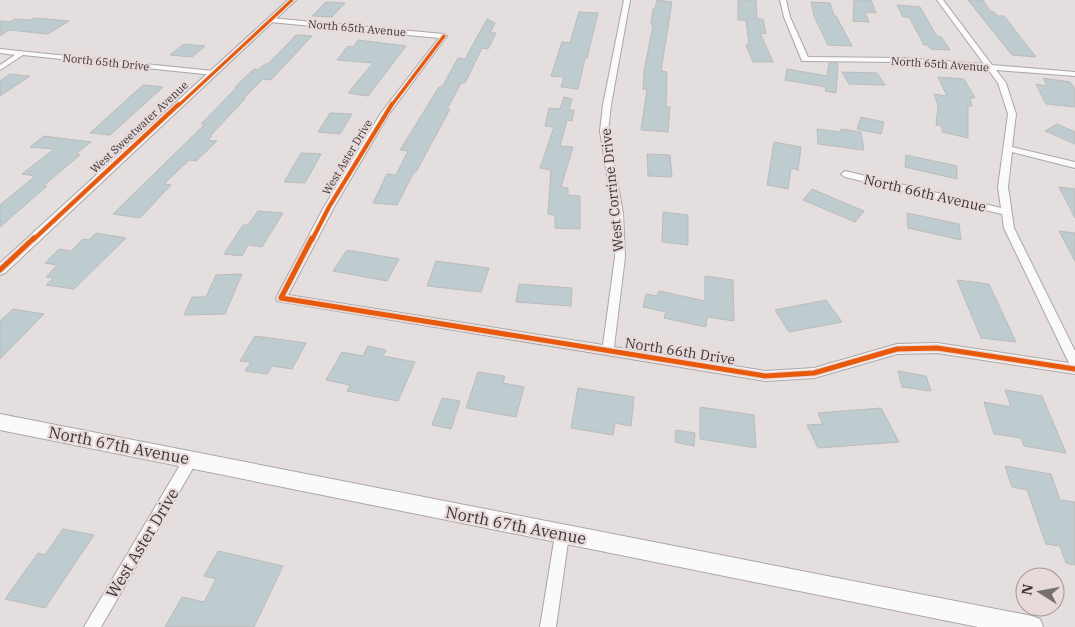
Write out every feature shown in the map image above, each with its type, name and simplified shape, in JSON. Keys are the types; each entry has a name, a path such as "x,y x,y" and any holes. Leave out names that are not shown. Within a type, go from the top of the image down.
{"main road":[{"name":"North 67th Avenue","path":"0,422 1032,627"}],"street":[{"name":"West Sweetwater Avenue","path":"0,270 292,0"},
{"name":"West Corrine Drive","path":"608,351 620,257 618,213 604,131 607,105 627,0"},
{"name":"North 65th Avenue","path":"783,0 787,17 805,59 902,60 1075,74"},
{"path":"940,0 992,67 1002,83 1012,114 1003,187 1009,228 1075,363"},
{"name":"North 65th Avenue","path":"270,20 444,36"},
{"name":"West Aster Drive","path":"282,298 329,207 385,113 444,36"},
{"name":"North 65th Drive","path":"0,51 213,73"},
{"path":"0,68 22,53"},
{"path":"1007,148 1075,165"},
{"name":"North 66th Avenue","path":"845,174 1006,212"},
{"name":"North 66th Drive","path":"282,298 765,376 814,373 897,349 937,348 1075,369"},
{"name":"West Aster Drive","path":"92,627 191,459"},
{"path":"548,627 562,535"}],"building":[{"path":"657,0 672,2 661,71 667,72 666,107 670,107 668,132 641,130 647,89 643,89 644,72 653,25 651,24 653,9 655,9"},
{"path":"738,0 756,0 757,19 763,19 766,34 760,33 773,62 753,62 746,45 749,45 746,20 738,20"},
{"path":"854,0 871,0 876,13 865,12 869,22 853,21"},
{"path":"968,0 983,0 990,11 994,12 997,16 1004,16 1036,57 1012,55"},
{"path":"326,2 345,3 332,17 312,16"},
{"path":"811,2 830,3 834,16 836,16 852,46 828,45 814,16"},
{"path":"897,5 920,7 936,35 942,38 950,50 931,49 928,45 924,45 909,17 903,17"},
{"path":"579,12 598,13 578,89 561,87 564,77 551,76 562,42 570,43"},
{"path":"35,18 69,21 48,34 9,30 0,36 0,21 10,22 15,19 30,20"},
{"path":"487,19 495,23 490,33 496,33 488,49 482,48 465,83 461,83 447,109 450,109 397,205 373,203 387,174 396,175 408,151 400,150 439,87 442,87 458,58 465,59"},
{"path":"296,35 312,36 271,80 263,79 243,99 245,99 208,140 217,141 196,161 189,160 164,184 171,185 140,218 113,214 205,124 201,124 237,87 235,87 254,69 258,70 265,64 268,64"},
{"path":"358,40 406,46 368,96 348,93 373,63 337,60 348,46 353,47"},
{"path":"184,44 205,46 192,57 170,55"},
{"path":"829,63 838,63 836,93 825,91 826,87 785,80 787,69 827,76"},
{"path":"842,72 877,73 885,85 849,84"},
{"path":"10,74 30,76 0,96 0,81"},
{"path":"938,77 964,79 975,98 970,98 972,106 968,106 968,138 942,132 942,126 936,125 938,105 934,94 947,96"},
{"path":"1043,78 1070,82 1075,89 1075,107 1046,104 1036,84 1047,86"},
{"path":"143,85 163,87 110,135 90,133"},
{"path":"564,97 572,99 569,110 574,110 572,121 567,120 560,146 573,147 561,187 568,188 568,195 580,196 580,229 555,228 555,215 548,214 551,170 540,168 554,127 545,126 549,108 560,109"},
{"path":"330,113 352,114 340,134 318,132"},
{"path":"861,117 884,122 881,134 857,129"},
{"path":"1057,124 1075,132 1075,144 1045,131"},
{"path":"817,129 841,132 841,129 861,132 864,150 818,144"},
{"path":"44,136 91,142 76,154 80,155 43,186 47,186 0,227 0,205 35,176 22,174 54,149 30,147"},
{"path":"774,142 801,147 798,170 791,168 788,189 767,185"},
{"path":"301,153 321,154 305,183 284,182"},
{"path":"647,154 670,155 672,177 648,176"},
{"path":"906,155 957,166 957,179 905,167"},
{"path":"1059,187 1075,189 1075,218"},
{"path":"812,189 864,211 855,222 803,200"},
{"path":"258,211 283,213 262,247 248,245 242,256 224,254 243,225 248,225"},
{"path":"663,212 688,215 688,245 662,242"},
{"path":"907,213 959,224 961,240 908,228"},
{"path":"1059,231 1075,233 1075,261"},
{"path":"96,233 126,238 74,289 46,285 53,278 46,277 57,265 45,263 59,249 71,251 83,239 89,240"},
{"path":"347,250 399,259 387,281 333,271"},
{"path":"436,261 489,268 481,292 427,286"},
{"path":"242,274 225,314 184,315 192,297 206,297 216,275"},
{"path":"705,276 733,280 734,321 707,317 706,327 664,318 666,312 643,307 646,294 657,296 659,291 705,301"},
{"path":"957,280 989,284 1016,342 981,338"},
{"path":"519,284 572,288 571,306 516,302"},
{"path":"826,300 842,322 789,332 775,310"},
{"path":"13,309 44,314 0,359 0,321"},
{"path":"255,336 306,343 292,369 272,366 267,374 245,371 251,362 240,361"},
{"path":"368,346 386,350 383,356 415,362 398,401 347,391 350,385 326,380 342,352 363,356"},
{"path":"898,371 926,376 931,391 902,387"},
{"path":"478,372 505,376 503,383 524,387 516,417 466,408"},
{"path":"578,388 634,397 631,426 615,423 613,435 571,428"},
{"path":"1005,390 1042,396 1066,453 1024,446 1021,438 994,434 984,402 1011,407"},
{"path":"442,398 460,401 451,429 432,425"},
{"path":"700,407 754,415 756,448 700,439"},
{"path":"881,408 899,442 818,448 807,425 823,424 818,413"},
{"path":"676,430 695,433 694,446 675,442"},
{"path":"1005,466 1051,474 1060,500 1075,502 1075,565 1066,563 1060,546 1046,544 1027,490 1012,487"},
{"path":"63,529 94,535 45,608 5,599 38,553 45,555"},
{"path":"218,551 283,566 254,627 165,627 182,597 204,602 216,579 204,576"}],"cycle path":[{"path":"0,270 292,0"},
{"path":"444,36 385,113 329,207 281,298 765,376 814,373 897,349 937,348 1075,369"}]}
